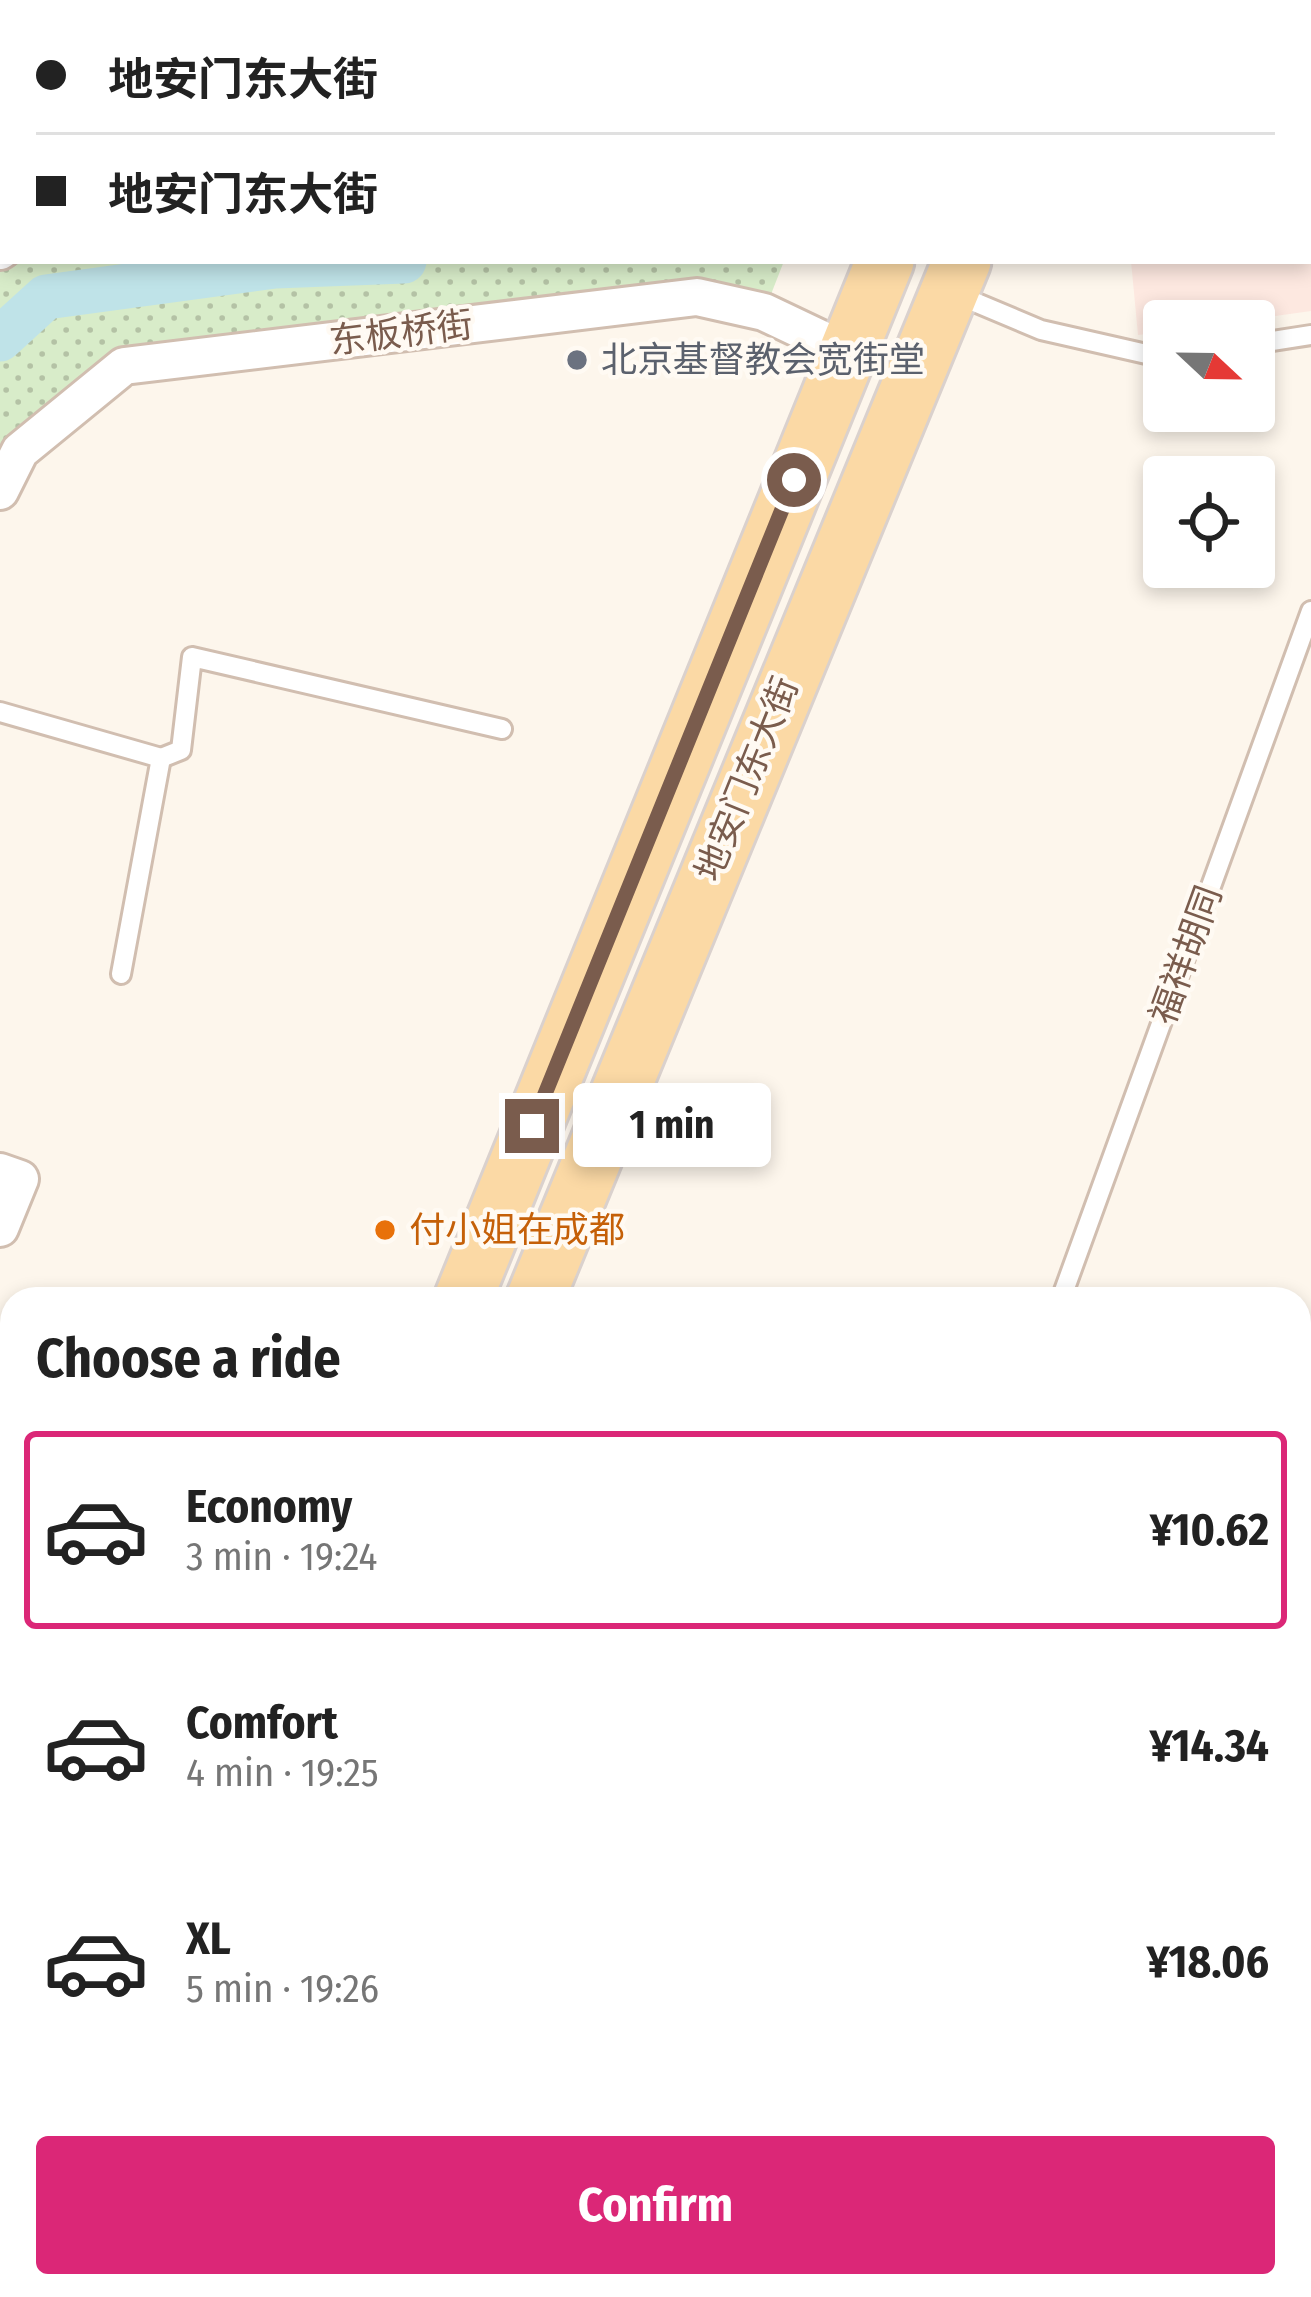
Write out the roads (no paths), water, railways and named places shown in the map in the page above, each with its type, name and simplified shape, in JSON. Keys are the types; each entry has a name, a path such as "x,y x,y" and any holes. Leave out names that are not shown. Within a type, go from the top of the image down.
{"main road":[{"name":"地安门东大街","path":"468,1287 884,264"},
{"name":"地安门东大街","path":"540,1287 955,276"}],"street":[{"name":"东板桥街","path":"0,491 20,451 124,367 697,297 764,312 846,351"},
{"path":"0,1228 10,1176"}],"lane":[{"path":"955,276 1041,330 1143,353"},
{"path":"1275,340 1311,334"},
{"name":"福祥胡同","path":"1065,1287 1311,610"},
{"path":"0,712 160,758 181,751 192,657 502,729"},
{"path":"121,974 160,758"}],"waterway":[{"path":"0,339 46,297 275,266 327,264"}],"place":[{"name":"北京基督教会宽街堂","path":"577,360"},
{"name":"付小姐在成都","path":"385,1230"}]}
